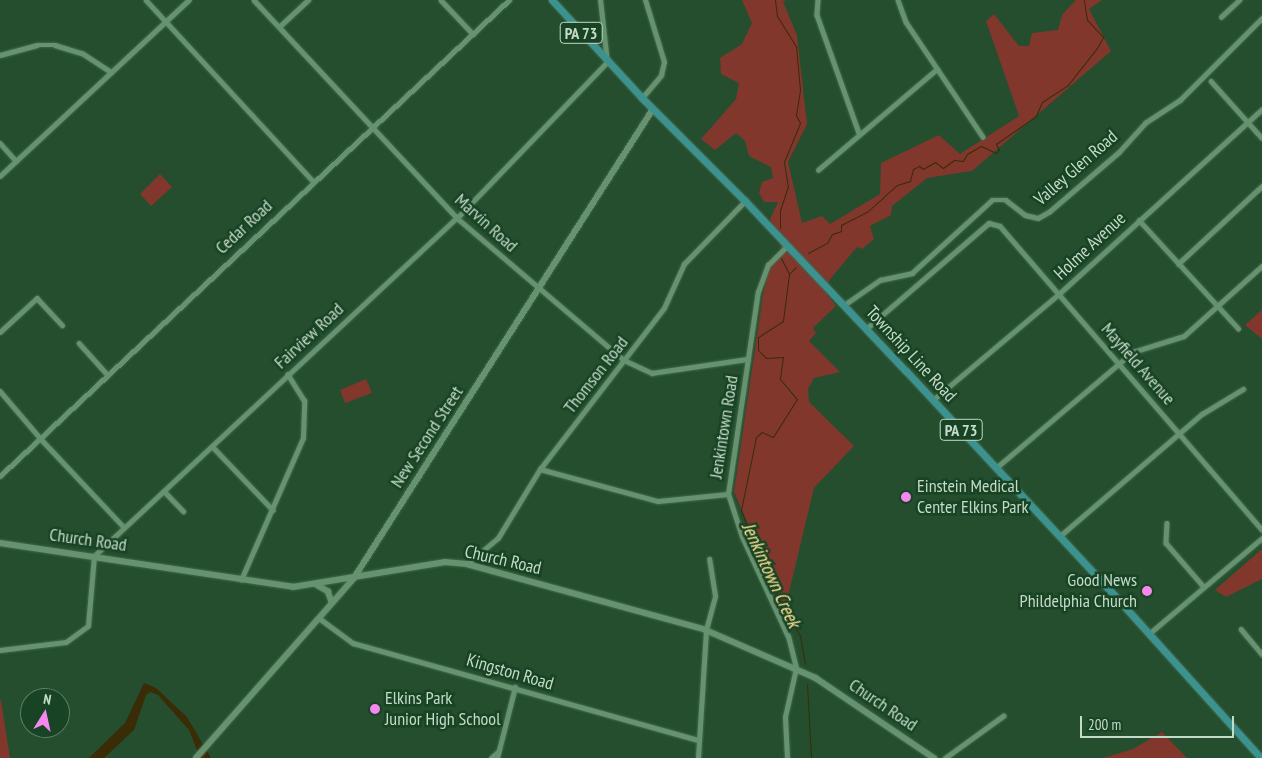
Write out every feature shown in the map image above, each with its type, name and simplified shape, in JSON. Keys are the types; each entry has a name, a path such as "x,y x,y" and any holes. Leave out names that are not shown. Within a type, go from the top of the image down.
{"main road":[{"name":"Township Line Road","path":"552,0 607,62 745,201 933,400 1150,633 1261,758"}],"street":[{"path":"146,0 313,181"},
{"path":"0,176 189,0"},
{"name":"Marvin Road","path":"254,0 457,218 624,360 652,373 748,359"},
{"path":"279,27 308,0"},
{"path":"441,0 472,34"},
{"name":"Cedar Road","path":"0,476 313,181 509,0"},
{"path":"600,0 607,62"},
{"path":"642,98 661,75 664,62 646,0"},
{"path":"818,0 817,15 859,133"},
{"path":"898,0 906,22 983,137"},
{"path":"1221,18 1239,0"},
{"name":"Valley Glen Road","path":"844,306 880,280 912,273 992,200 1006,200 1025,216 1038,218 1049,212 1119,152 1145,124 1180,100 1262,18"},
{"path":"0,55 37,45 55,45 82,53 110,72"},
{"name":"Fairview Road","path":"94,556 457,218 607,62"},
{"path":"818,170 859,133 937,69"},
{"path":"1211,81 1262,138"},
{"name":"New Second Street","path":"196,758 209,740 354,578 653,109"},
{"name":"Holme Avenue","path":"933,400 1060,293 1262,109"},
{"path":"0,143 16,161"},
{"path":"1178,264 1262,186"},
{"name":"Thomson Road","path":"467,564 498,538 540,469 664,308 684,264 745,201"},
{"path":"1139,220 1217,308 1238,328"},
{"name":"Mayfield Avenue","path":"866,329 989,223 1000,226 1060,293 1262,529"},
{"name":"Jenkintown Road","path":"786,758 785,717 796,668 788,637 742,537 728,494 758,292 768,265 787,246"},
{"path":"996,468 1119,363 1146,346 1184,336 1262,266"},
{"path":"0,332 37,298 62,325"},
{"path":"79,343 108,374"},
{"path":"241,580 304,438 304,401 288,375"},
{"path":"1060,536 1202,414 1243,389"},
{"path":"0,390 41,439 124,527"},
{"path":"212,447 273,510"},
{"path":"540,469 658,501 728,494"},
{"path":"164,491 183,511"},
{"path":"1167,523 1166,543 1204,587"},
{"path":"1150,633 1262,538"},
{"name":"Church Road","path":"0,543 293,587 445,562 467,564 706,630 796,668 934,758"},
{"path":"0,650 66,642 88,626 94,556"},
{"path":"698,758 706,630 714,596 708,559"},
{"path":"315,584 328,591 332,602"},
{"name":"Kingston Road","path":"319,618 353,643 699,740"},
{"path":"1241,629 1262,654"},
{"path":"490,758 498,755 514,687"},
{"path":"945,758 1003,716"}],"shaded area":[{"path":"742,0 786,0 783,2 797,35 807,124 788,162 802,223 822,216 830,224 880,194 881,163 939,135 960,154 1019,116 986,21 994,14 1019,46 1029,46 1032,33 1058,30 1062,15 1076,0 1102,0 1089,9 1111,51 972,171 927,178 892,206 891,215 870,226 874,239 862,249 857,247 831,278 824,290 836,306 813,328 816,333 809,341 840,372 814,378 808,389 809,402 854,446 814,488 785,609 734,492 763,295 769,269 783,253 770,219 778,202 764,202 759,193 762,182 773,178 771,167 749,156 745,141 736,133 715,150 701,139 736,99 739,83 721,74 720,58 742,44 752,23"},
{"path":"160,174 172,187 151,206 140,194"},
{"path":"1262,310 1262,339 1245,325"},
{"path":"366,379 372,393 345,403 340,390"},
{"path":"1262,549 1262,579 1226,597 1215,590"},
{"path":"144,683 156,688 187,717 211,758 200,758 189,730 158,695 150,692 146,695 134,730 104,758 89,758 125,723"},
{"path":"1,700 10,758 0,758"},
{"path":"1162,732 1187,758 1103,758 1133,749"}],"waterway":[{"name":"Jenkintown Creek","path":"775,0 777,16 796,46 800,90 796,115 800,123 784,162 788,186 780,210 780,228"},
{"path":"808,253 827,243 832,234 841,231 841,225 867,212 897,185 910,181 913,169 919,166 923,169 935,162 943,168 954,160 963,161 967,154 981,146 996,153 999,150 996,144 1036,116 1042,102 1067,86 1097,48 1103,37 1087,20 1084,0"},
{"name":"Jenkintown Creek","path":"781,258 789,274 783,321 758,337 758,350 766,358 783,357 780,379 797,399 773,437 762,432 756,437 741,510 770,582 800,636 805,664"},
{"path":"790,273 796,267"},
{"name":"Jenkintown Creek","path":"807,684 811,758"},
{"path":"139,701 143,691"}],"place":[{"name":"Einstein Medical Center Elkins Park","path":"906,497"},
{"name":"Good News Phildelphia Church","path":"1147,591"},
{"name":"Elkins Park Junior High School","path":"375,709"}]}
